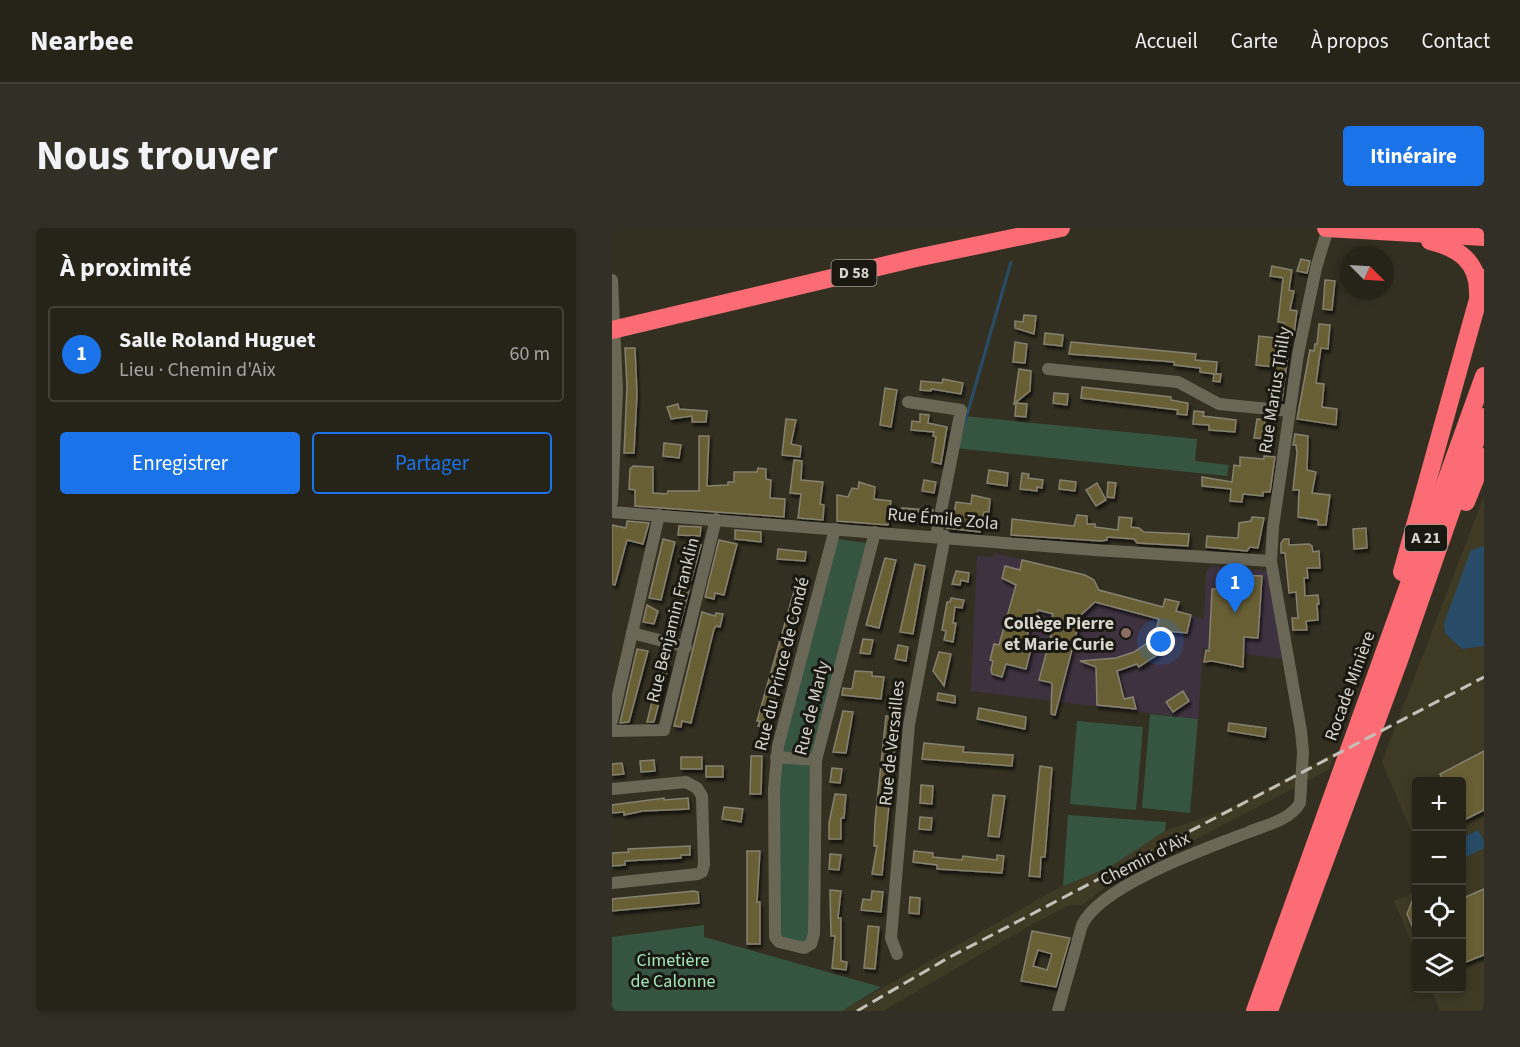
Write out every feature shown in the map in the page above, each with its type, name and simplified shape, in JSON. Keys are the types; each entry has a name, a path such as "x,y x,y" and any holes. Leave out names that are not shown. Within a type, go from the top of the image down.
{"highway":[{"name":"D 58","path":"612,330 648,317 997,228"},
{"name":"D 58","path":"612,320 648,317 1060,228"},
{"path":"1333,229 1421,234 1477,234"},
{"path":"1421,234 1469,260 1478,282 1477,303"},
{"path":"1375,701 1484,278"},
{"name":"Rocade Minière","path":"1255,1011 1375,701 1484,376"},
{"name":"Rocade Minière","path":"1375,701 1398,663 1484,417"},
{"path":"1398,663 1405,656 1484,457"},
{"name":"Rocade Minière","path":"1269,1011 1352,764"}],"street":[{"name":"Rue Marius Thilly","path":"1271,561 1273,527 1307,306 1333,229"},
{"path":"612,280 614,389 612,502"},
{"path":"1048,369 1178,382 1219,404 1290,411"},
{"name":"Rue de Versailles","path":"897,954 891,938 909,725 961,410 908,402"},
{"name":"Rue Émile Zola","path":"612,512 1095,550 1271,561"},
{"path":"612,721 659,514"},
{"name":"Rue Benjamin Franklin","path":"612,731 664,730 716,519"},
{"name":"Rue du Prince de Condé","path":"788,945 775,937 774,926 776,757 835,529"},
{"name":"Rue de Marly","path":"788,945 804,948 811,944 814,934 816,760 875,532"},
{"name":"Chemin d'Aix","path":"1058,1011 1077,940 1087,915 1110,894 1200,851 1288,816 1300,803 1302,759 1297,702 1271,561"},
{"path":"632,633 686,647"},
{"path":"776,757 816,760"},
{"path":"612,789 686,782 697,788 702,796 704,864 702,872 698,874 612,883"}],"shaded area":[{"path":"1484,496 1484,1011 1437,1011 1440,1010 1433,993 1466,993 1466,777 1412,777 1412,833 1382,762"},
{"name":"Collège Pierre et Marie Curie","path":"994,553 1087,576 1094,580 1099,590 1162,606 1165,599 1179,602 1177,611 1204,619 1206,571 1212,566 1268,571 1282,659 1203,648 1198,719 971,691 977,556 993,557"},
{"path":"1334,753 1330,769 1105,887 1082,905 1070,905 1031,925 883,1011 842,1011 1060,887 1110,867 1165,831 1225,810"},
{"path":"1412,894 1412,944 1394,901"}],"green space":[{"path":"964,416 1197,439 1195,461 1229,465 1227,476 955,448"},
{"path":"830,538 868,543 816,744 812,934 801,945 785,942 777,934 779,751"},
{"path":"1150,714 1198,719 1190,813 1142,808"},
{"path":"1077,721 1143,727 1136,810 1070,804"},
{"path":"1068,815 1166,822 1165,831 1110,867 1063,886"},
{"name":"Cimetière de Calonne","path":"704,925 704,937 881,987 842,1011 612,1011 612,937"}],"water":[{"path":"1484,546 1484,646 1462,649 1445,633 1444,623 1471,550"},
{"path":"1478,830 1484,841 1484,848 1466,857 1466,836"}],"building":[{"path":"1301,259 1310,261 1307,273 1297,271"},
{"path":"1272,266 1292,270 1289,290 1294,291 1290,310 1297,311 1294,334 1291,333 1282,400 1271,399 1275,367 1256,365 1259,336 1283,339 1284,323 1278,322 1283,278 1270,276"},
{"path":"1325,280 1335,281 1332,310 1323,309"},
{"path":"1024,315 1036,316 1034,334 1015,328 1015,321 1023,322"},
{"path":"1319,324 1330,325 1328,349 1321,348 1316,383 1324,384 1322,407 1337,409 1336,425 1297,419 1310,350 1314,351 1315,344 1317,344"},
{"path":"1045,333 1063,335 1062,346 1044,344"},
{"path":"1015,342 1027,344 1025,363 1013,362"},
{"path":"1071,342 1196,354 1195,360 1217,362 1216,374 1221,374 1220,382 1213,381 1214,374 1200,372 1200,368 1174,365 1174,362 1069,354"},
{"path":"625,348 635,348 637,394 634,453 624,453 627,387"},
{"path":"1019,369 1031,371 1030,391 1014,404"},
{"path":"943,379 963,383 961,394 931,389 931,391 920,390 921,381 942,383"},
{"path":"1082,387 1171,397 1171,400 1188,403 1187,415 1177,414 1178,410 1081,398"},
{"path":"885,388 897,390 891,427 880,425"},
{"path":"1054,393 1068,394 1067,405 1053,403"},
{"path":"1016,403 1027,404 1026,417 1015,416"},
{"path":"678,404 679,409 707,411 706,422 692,422 692,416 671,419 667,407"},
{"path":"1194,411 1204,412 1203,416 1236,420 1235,432 1209,430 1209,425 1193,424"},
{"path":"920,414 929,415 928,423 947,427 941,464 932,462 936,437 933,436 934,432 911,430 912,421 920,422"},
{"path":"786,419 796,420 791,444 801,446 800,457 782,455"},
{"path":"1257,419 1265,420 1264,431 1268,431 1267,439 1254,438"},
{"path":"1295,434 1308,436 1307,470 1316,472 1312,493 1330,495 1326,525 1318,525 1318,520 1298,517 1299,490 1293,490 1297,453 1296,445 1293,445"},
{"path":"699,436 709,436 707,486 728,485 728,482 734,482 734,472 757,472 758,468 766,469 766,479 771,480 770,498 785,499 784,517 635,506 635,490 629,489 630,469 633,466 653,467 653,493 699,491"},
{"path":"664,443 681,445 679,458 663,456"},
{"path":"1264,456 1275,457 1270,492 1263,492 1263,496 1243,494 1242,502 1230,501 1231,489 1202,486 1202,477 1232,482 1234,465 1240,466 1240,457 1264,459"},
{"path":"794,460 802,461 801,480 823,482 820,504 824,505 823,520 798,518 801,494 790,493"},
{"path":"989,470 1008,473 1007,486 987,483"},
{"path":"1022,473 1029,474 1028,478 1043,480 1042,488 1037,487 1037,491 1020,489"},
{"path":"924,480 936,482 934,493 922,491"},
{"path":"1060,480 1076,482 1075,491 1059,489"},
{"path":"859,482 875,487 874,499 891,501 888,525 837,521 837,495 848,497 852,488 858,489"},
{"path":"1108,482 1116,483 1114,498 1107,497"},
{"path":"1097,483 1106,500 1096,506 1086,490"},
{"path":"972,495 990,499 989,512 984,512 980,532 946,528 949,513 954,514 956,502 971,504"},
{"path":"902,508 915,509 913,521 899,519"},
{"path":"917,509 933,510 931,521 924,519"},
{"path":"1077,515 1087,516 1087,524 1095,524 1095,527 1118,530 1119,517 1132,518 1131,527 1139,528 1144,532 1189,534 1188,546 1137,543 1134,539 1107,537 1107,540 1101,541 1011,535 1012,519 1074,526"},
{"path":"1252,517 1264,518 1258,548 1250,547 1247,551 1206,547 1207,536 1238,538 1239,523 1251,521"},
{"path":"627,521 649,523 643,544 627,540 615,585 612,584 612,525 626,528"},
{"path":"679,526 701,527 700,536 678,535"},
{"path":"1366,528 1367,548 1354,549 1353,529"},
{"path":"735,530 761,532 761,542 735,539"},
{"path":"663,539 675,542 661,600 649,598"},
{"path":"1284,539 1289,539 1289,545 1309,544 1313,552 1319,551 1320,568 1307,568 1308,578 1304,578 1305,596 1318,595 1319,604 1317,604 1318,620 1306,621 1307,630 1293,630 1292,618 1298,618 1296,592 1289,593 1285,553 1281,553 1281,543"},
{"path":"719,540 737,544 724,595 715,593 714,599 705,597"},
{"path":"694,543 701,545 691,581 684,579"},
{"path":"778,549 806,552 805,561 777,559"},
{"path":"885,558 896,560 879,628 866,625"},
{"path":"1022,560 1085,575 1094,580 1099,590 1163,607 1165,599 1179,602 1176,611 1191,615 1187,633 1156,630 1159,619 1095,602 1081,615 1055,715 1051,714 1052,683 1039,680 1054,624 1050,623 1053,614 1038,610 1036,619 1032,618 1025,643 1032,645 1026,669 1006,664 1002,677 992,674 991,670 993,661 990,660 994,644 999,645 1016,585 1002,578 1005,566 1020,570"},
{"path":"915,564 925,566 913,634 900,632"},
{"path":"956,571 969,573 968,582 961,580 960,585 952,584"},
{"path":"1218,574 1262,576 1258,638 1244,637 1243,667 1212,661 1204,662 1206,650 1209,651 1212,589 1217,589"},
{"path":"795,588 804,590 767,728 758,726 760,721 757,721"},
{"path":"683,589 689,590 680,625 673,623"},
{"path":"951,598 964,600 962,608 955,607 953,623 956,623 953,642 944,640 946,631 942,630 947,602 950,602"},
{"path":"647,605 658,611 654,624 643,622"},
{"path":"702,612 715,616 716,613 723,614 720,627 716,626 714,629 691,723 682,721 681,727 674,726"},
{"path":"863,639 873,640 870,654 860,653"},
{"path":"1153,639 1164,650 1139,667 1137,664 1117,671 1124,699 1133,697 1136,709 1097,705 1096,667 1080,661 1116,658 1134,652"},
{"path":"898,645 908,647 906,661 895,659"},
{"path":"637,649 648,651 629,722 620,723"},
{"path":"939,652 951,654 944,686 933,671"},
{"path":"662,662 669,664 654,722 647,722"},
{"path":"855,671 872,672 872,676 884,677 881,699 842,695 843,688 852,689"},
{"path":"1183,691 1189,701 1173,712 1166,702"},
{"path":"938,693 955,696 955,703 937,700"},
{"path":"979,708 1026,717 1025,729 977,719"},
{"path":"843,711 853,712 846,753 833,752"},
{"path":"886,716 897,717 897,726 882,875 872,874 877,846 874,846 875,821"},
{"path":"1229,723 1266,728 1265,737 1228,731"},
{"path":"924,743 964,747 963,752 1013,755 1012,766 922,759"},
{"path":"1484,751 1484,810 1466,819 1466,777 1442,777 1440,774"},
{"path":"751,756 762,756 761,794 750,794"},
{"path":"681,757 702,757 702,769 681,769"},
{"path":"654,760 655,771 641,772 640,761"},
{"path":"622,763 624,774 612,775 612,764"},
{"path":"706,766 723,766 723,777 706,777"},
{"path":"1040,766 1052,768 1045,857 1041,857 1040,877 1029,876"},
{"path":"832,768 842,769 840,783 830,782"},
{"path":"921,785 933,786 932,804 920,803"},
{"path":"835,794 846,795 844,818 841,818 841,839 829,839 829,823"},
{"path":"993,795 1005,796 999,837 988,836"},
{"path":"664,798 664,800 688,798 689,809 643,811 624,815 624,812 612,813 612,805"},
{"path":"724,807 743,809 741,822 722,819"},
{"path":"920,817 932,818 931,830 919,829"},
{"path":"690,846 690,855 681,855 681,858 625,861 625,865 612,866 612,853 629,852 628,849"},
{"path":"747,851 760,851 757,902 760,902 760,944 747,944"},
{"path":"914,851 933,853 933,857 962,860 963,856 997,860 997,855 1004,856 1002,873 937,869 937,865 913,862"},
{"path":"830,854 841,855 839,870 829,869"},
{"path":"1484,889 1484,955 1466,962 1466,939 1466,897"},
{"path":"830,890 841,891 838,918 841,918 841,961 847,962 846,970 832,968 835,936 831,936"},
{"path":"872,891 883,892 881,912 861,910 863,899 871,900"},
{"path":"698,892 699,903 612,911 612,899"},
{"path":"910,897 920,898 919,914 909,913"},
{"path":"1412,901 1412,926 1407,914"},
{"path":"868,926 879,927 875,969 864,968"},
{"path":"1032,931 1070,938 1056,987 1021,981","holes":["1038,950 1052,954 1047,970 1033,966"]}],"waterway":[{"path":"964,425 1011,262"}],"railway":[{"path":"857,1011 948,958 1484,677"}],"place":[{"name":"Salle Roland Huguet","path":"1235,613"},
{"name":"Collège Pierre et Marie Curie","path":"1126,633"}]}
